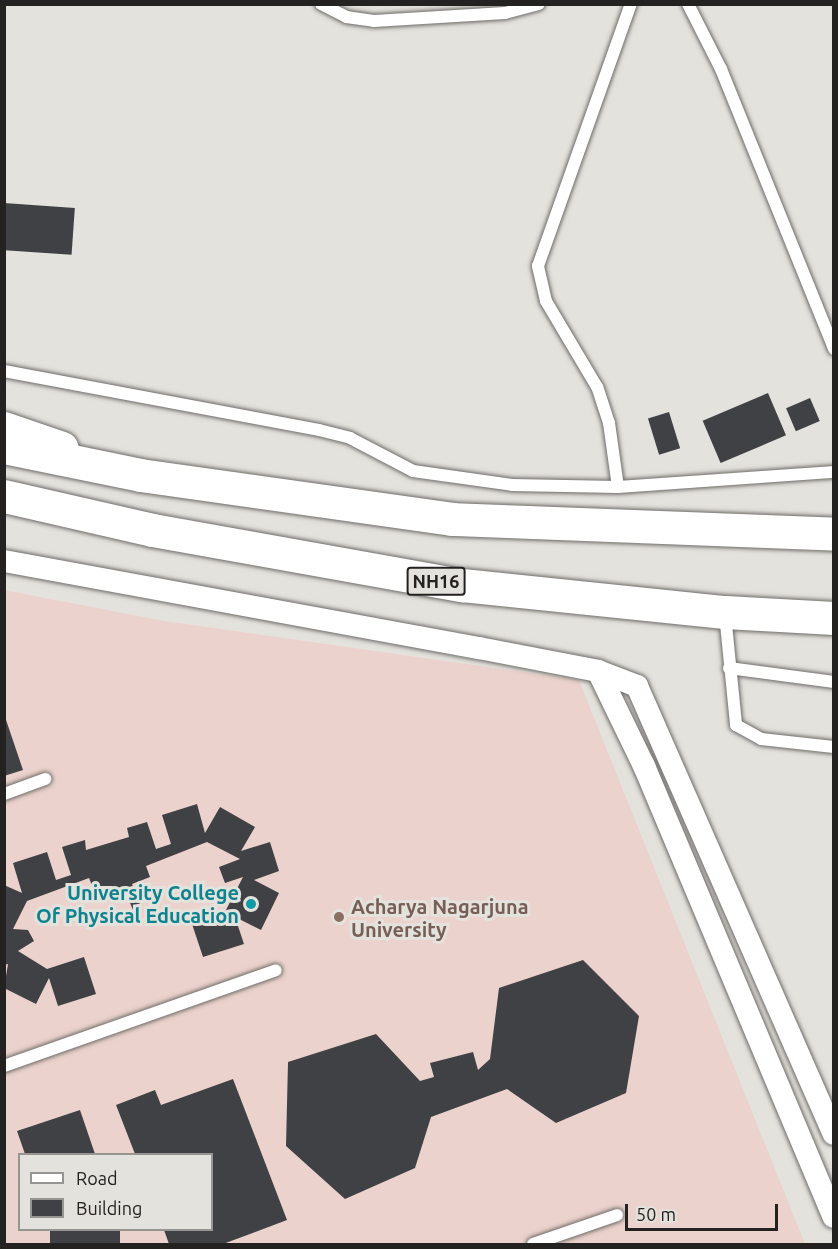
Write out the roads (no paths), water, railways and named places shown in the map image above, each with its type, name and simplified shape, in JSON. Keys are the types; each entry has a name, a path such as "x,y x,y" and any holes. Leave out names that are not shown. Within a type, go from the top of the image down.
{"main road":[{"path":"4,428 140,475"},
{"path":"4,447 140,475 452,519 834,534"},
{"name":"NH16","path":"4,496 44,506 462,585 725,612 834,618"},
{"path":"4,509 44,506"}],"street":[{"path":"4,561 598,671 637,686 649,709 699,834 834,1134"},
{"path":"598,671 644,766 834,1217"}],"lane":[{"path":"321,4 346,17 374,21 505,13 539,4"},
{"path":"618,487 609,423 597,387 546,302 538,266 631,4"},
{"path":"688,4 721,69 834,349"},
{"path":"4,371 319,430 350,438 413,471 512,485 618,487 834,472"},
{"path":"725,612 732,713 746,733 761,739 834,747"},
{"path":"729,668 834,682"},
{"path":"4,794 45,779"},
{"path":"4,1066 276,970"},
{"path":"533,1245 617,1215"}],"place":[{"name":"University College Of Physical Education","path":"251,904"},
{"name":"Acharya Nagarjuna University","path":"339,917"}]}
